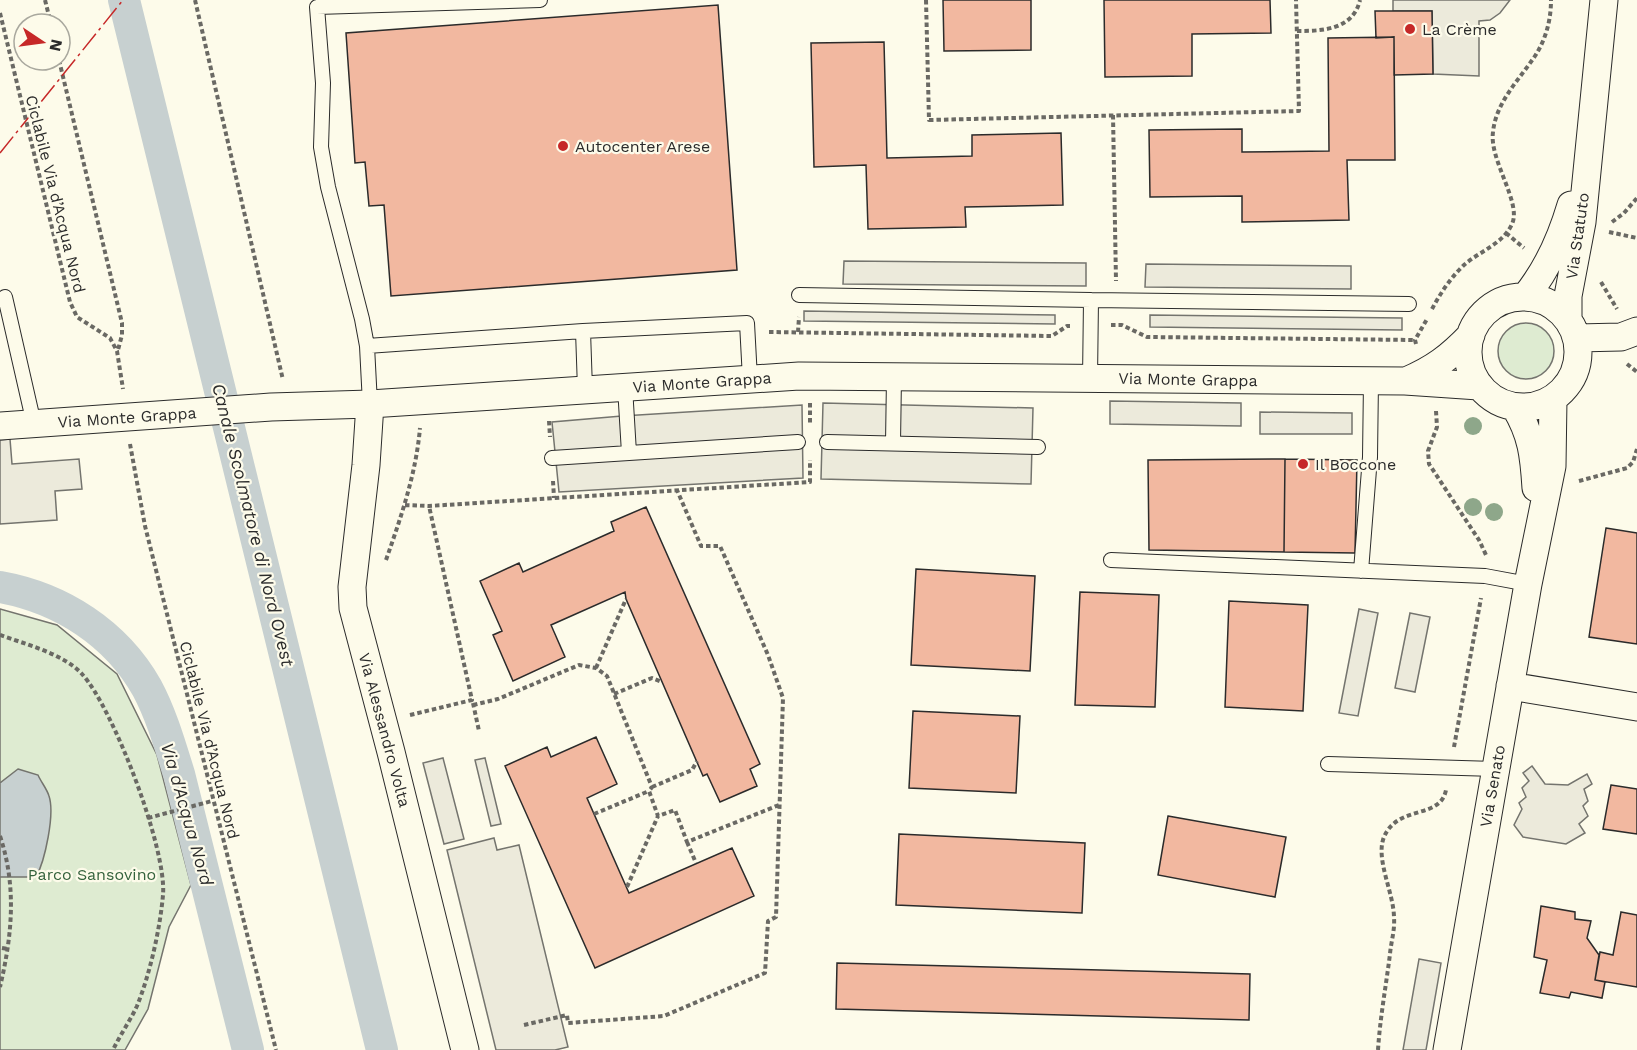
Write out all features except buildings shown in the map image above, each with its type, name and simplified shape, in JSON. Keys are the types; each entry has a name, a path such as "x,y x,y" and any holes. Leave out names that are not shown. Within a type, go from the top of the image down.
{"street":[{"name":"Via Statuto","path":"1573,329 1569,289 1582,222 1604,0"},
{"name":"Via Statuto","path":"1525,297 1538,282 1552,257 1588,152"},
{"path":"1525,297 1540,300 1554,306 1573,329 1579,356 1575,373 1566,388 1553,399 1528,408 1515,407 1499,402 1479,386 1470,365 1468,350 1471,335 1479,319 1492,307 1508,299 1525,297"},
{"path":"1573,329 1621,338 1628,325"},
{"name":"Via Monte Grappa","path":"1405,381 1429,371 1471,335"},
{"name":"Via Monte Grappa","path":"0,426 155,414 370,404 750,379 845,376 1405,381 1479,386"},
{"name":"Via Senato","path":"1447,1050 1539,522 1552,466 1553,399"},
{"name":"Via Alessandro Volta","path":"370,404 366,465 352,587 353,608 465,1050"},
{"name":"Via Senato","path":"1515,407 1524,423 1532,446 1539,522"},
{"path":"1510,686 1637,707"}],"lane":[{"path":"370,404 362,319 328,187 321,147 323,83 317,7 540,0"},
{"path":"799,295 1409,304"},
{"path":"5,297 34,423"},
{"path":"1090,379 1091,300"},
{"path":"366,346 584,331 747,323 750,379"},
{"path":"584,331 585,389"},
{"path":"893,443 894,377"},
{"path":"1361,571 1370,457 1371,381"},
{"path":"625,387 629,453"},
{"path":"552,458 804,439"},
{"path":"827,442 1038,447"},
{"path":"1111,560 1485,576 1528,584"},
{"path":"1328,764 1495,769"}],"path":[{"path":"195,0 280,407"},
{"path":"926,0 929,120 1299,111 1296,0"},
{"path":"1297,31 1325,31 1338,27 1358,8 1360,0"},
{"path":"1417,348 1415,340 1438,297 1464,265 1500,240 1515,217 1514,207 1496,161 1493,131 1499,110 1513,84 1535,56 1544,38 1550,23 1551,0"},
{"name":"Ciclabile Via d’Acqua Nord","path":"0,13 70,302 77,317 110,338 117,351"},
{"path":"62,72 122,323 122,335 117,351 124,397"},
{"path":"1113,115 1116,287"},
{"path":"1608,225 1624,213 1637,198"},
{"path":"1600,230 1637,238"},
{"path":"1506,233 1518,245 1533,252"},
{"path":"1599,279 1628,325"},
{"path":"1106,325 1122,325 1148,337 1415,340"},
{"path":"747,332 1052,336 1067,326 1079,326"},
{"path":"383,568 405,505 414,470 420,426 417,401"},
{"path":"804,439 810,401"},
{"name":"Ciclabile Via d’Acqua Nord","path":"128,434 145,526 276,1050"},
{"path":"1573,485 1627,468 1633,462 1637,449"},
{"path":"405,505 429,506 810,482 810,459"},
{"path":"524,1025 567,1015 568,1023 664,1016 765,972 768,921 776,917 783,698 768,655 720,546 701,546 677,490"},
{"path":"429,506 479,731"},
{"path":"596,668 626,599"},
{"path":"0,636 40,649 81,672 96,692 116,730 157,849 163,892 158,931 137,1006 113,1050"},
{"path":"406,704 408,716 498,699 579,665 596,668 607,676 658,816 627,887"},
{"path":"614,694 652,678 662,682"},
{"path":"594,813 692,770 697,760"},
{"path":"1378,1050 1395,919 1381,849 1392,823 1406,815 1437,806 1444,796 1447,781"},
{"path":"148,818 212,801"},
{"path":"687,842 779,805"},
{"path":"658,816 675,810 696,863"},
{"path":"0,836 10,873 12,898 11,929 0,987"},
{"path":"2,948 8,949"}],"green space":[{"path":"1526,323 1537,325 1546,331 1552,340 1554,351 1552,362 1546,371 1537,377 1526,379 1515,377 1506,371 1500,362 1498,351 1500,340 1506,331 1515,325"},
{"name":"Parco Sansovino","path":"0,609 57,625 117,674 157,755 191,885 169,927 148,1009 125,1050 0,1050"}],"shaded area":[{"path":"1393,0 1510,0 1500,13 1490,20 1479,21 1479,76 1433,74 1432,11 1393,11"},
{"path":"844,261 1086,263 1086,286 843,284"},
{"path":"1146,264 1351,266 1351,289 1145,287"},
{"path":"804,311 1055,315 1055,324 804,321"},
{"path":"1150,315 1402,318 1402,330 1150,327"},
{"path":"1110,401 1241,403 1241,426 1110,424"},
{"path":"823,403 1033,408 1031,484 821,479"},
{"path":"802,405 803,478 559,492 552,422"},
{"path":"1260,412 1352,413 1352,434 1260,434"},
{"path":"10,439 12,464 79,459 82,489 55,491 57,520 0,524 0,440"},
{"path":"1359,609 1378,613 1358,716 1339,713"},
{"path":"1410,613 1430,617 1415,692 1395,688"},
{"path":"443,758 464,839 444,844 423,763"},
{"path":"485,758 501,824 491,826 475,760"},
{"path":"1532,766 1545,784 1568,785 1587,774 1592,784 1584,789 1588,801 1583,806 1588,816 1579,824 1585,833 1566,844 1523,837 1514,825 1522,809 1519,803 1526,797 1522,788 1529,781 1523,773"},
{"path":"18,769 38,775 48,793 51,814 48,837 43,860 36,877 0,877 0,783"},
{"path":"494,838 497,850 519,845 568,1047 555,1050 496,1050 447,850"},
{"path":"1419,959 1441,963 1426,1050 1403,1050"}],"waterway":[{"name":"Canale Scolmatore di Nord Ovest","path":"124,0 382,1050"},
{"name":"Via d'Acqua Nord","path":"0,587 44,600 85,621 120,651 147,688 161,719 179,774 248,1050"}],"power":[{"path":"0,153 123,0"}],"place":[{"name":"La Crème","path":"1410,29"},
{"name":"Autocenter Arese","path":"563,146"},
{"name":"Il Boccone","path":"1303,464"}]}
